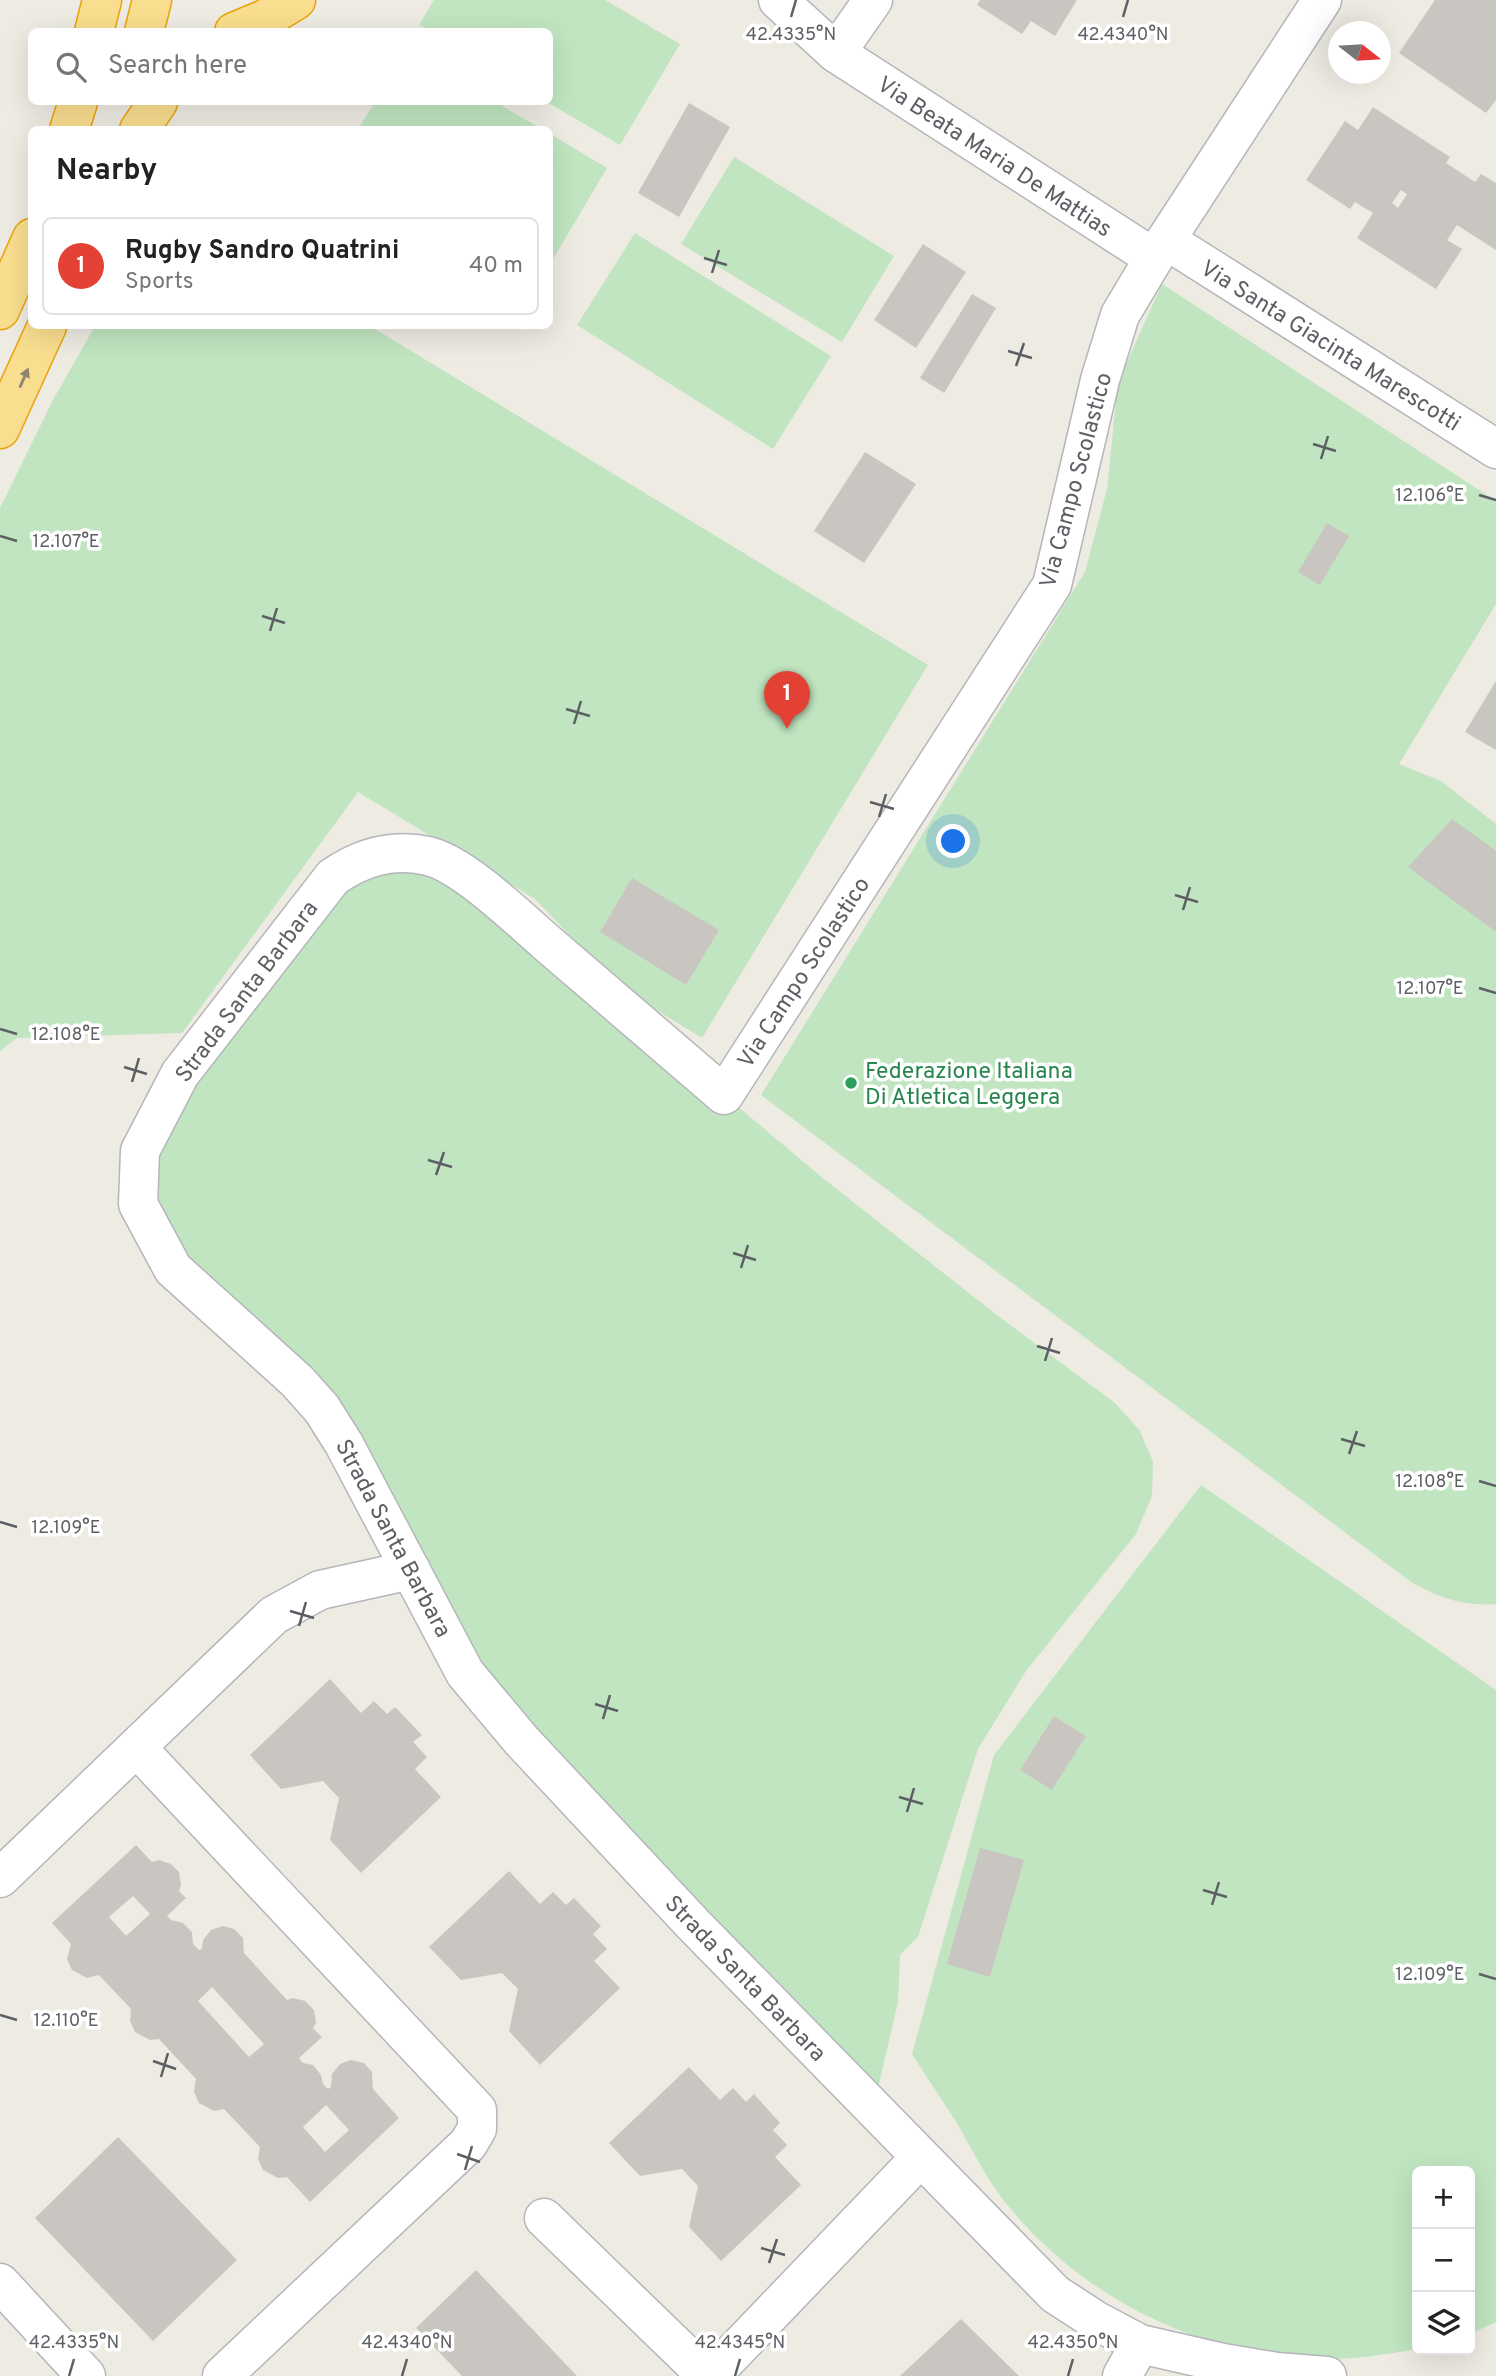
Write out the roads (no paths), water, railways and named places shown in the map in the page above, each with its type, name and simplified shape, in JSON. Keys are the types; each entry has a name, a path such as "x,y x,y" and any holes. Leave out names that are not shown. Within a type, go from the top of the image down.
{"highway":[{"path":"95,28 102,0"},
{"path":"145,28 152,0"},
{"path":"244,28 265,19 296,0"},
{"path":"70,126 77,105"},
{"path":"121,126 126,105"},
{"path":"142,126 156,105"},
{"path":"0,310 28,247"},
{"path":"0,429 46,329"}],"street":[{"name":"Via Beata Maria De Mattias","path":"778,0 836,53 1160,249"},
{"path":"836,53 873,0"},
{"name":"Via Campo Scolastico","path":"724,1095 1052,585 1100,380 1120,315 1322,0"},
{"name":"Via Santa Giacinta Marescotti","path":"1160,249 1496,449"},
{"name":"Strada Santa Barbara","path":"724,1095 452,864 429,856 406,853 367,858 332,877 180,1074 140,1151 138,1204 173,1269 297,1381 322,1409 344,1444 465,1673 521,1740 692,1923 1055,2294 1095,2320 1131,2360 1223,2363 1277,2372 1327,2376"},
{"path":"0,1878 274,1615 320,1591 411,1570"},
{"path":"137,1748 477,2110 477,2129 468,2144 222,2376"},
{"path":"544,2218 709,2376 920,2158"},
{"path":"0,2283 86,2376"}],"place":[{"name":"Rugby Sandro Quatrini","path":"787,729"},
{"name":"Federazione Italiana Di Atletica Leggera","path":"851,1083"}]}
